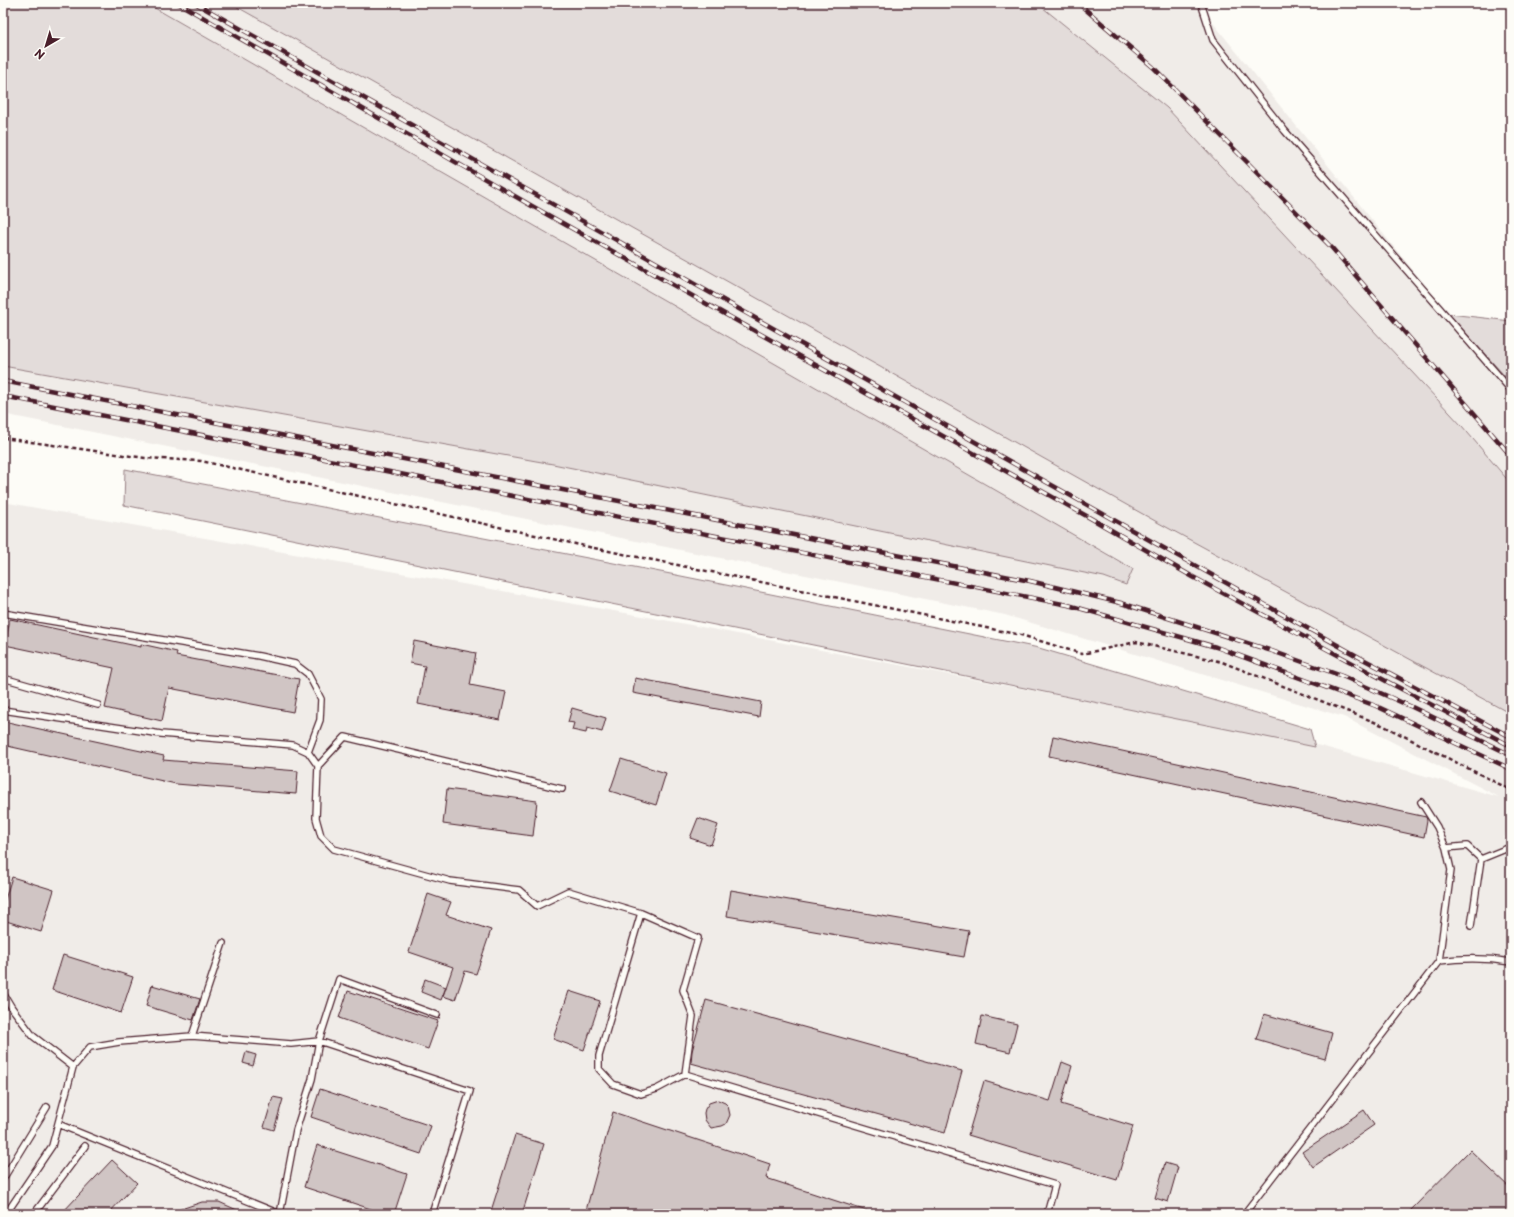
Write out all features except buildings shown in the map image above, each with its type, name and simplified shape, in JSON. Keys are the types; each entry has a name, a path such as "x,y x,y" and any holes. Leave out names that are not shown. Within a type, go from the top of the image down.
{"lane":[{"path":"1202,3 1213,40 1285,131 1511,390"},
{"path":"3,621 4,614 259,656 296,664 308,674 321,698 320,720 308,752"},
{"path":"3,678 98,705"},
{"path":"3,710 161,734 293,745 308,752 318,766 316,818 321,836 334,849 450,881 519,890 537,906 568,891 641,913 698,938 683,990 693,1016 685,1074"},
{"path":"318,766 344,738 562,789"},
{"path":"1244,1214 1439,961 1451,870 1446,848 1437,827 1421,802"},
{"path":"1446,848 1467,846 1481,859"},
{"path":"1481,859 1511,848"},
{"path":"1471,926 1481,859"},
{"path":"641,913 600,1056 599,1070 613,1084 641,1094 657,1089 685,1074 1055,1186 1047,1214"},
{"path":"192,1036 223,943"},
{"path":"1439,961 1462,959 1511,962"},
{"path":"58,1124 280,1214 296,1130 312,1079 319,1041 339,979 437,1015"},
{"path":"3,993 12,1008 33,1036 73,1067"},
{"path":"6,1214 52,1146 73,1067 90,1047 119,1042 192,1036 291,1044 319,1041 470,1091 432,1214"},
{"path":"3,1178 47,1107"},
{"path":"34,1214 85,1146"}],"path":[{"path":"3,438 145,458 201,461 589,547 1021,635 1082,654 1136,642 1222,662 1382,725 1511,790"}],"shaded area":[{"path":"3,3 146,3 1133,569 1126,585 1104,577 553,464 3,366"},
{"path":"146,3 230,3 1157,522 1511,714 1511,817 1504,838 1511,841 1511,1214 3,1214 3,502 670,621 1321,746 1499,797 1344,717 1005,615 3,414 3,366 553,464 1104,577 1125,585 1133,569"},
{"path":"230,3 1037,3 1167,108 1462,426 1511,484 1511,714 1157,522"},
{"path":"1036,3 1197,3 1448,314 1511,383 1511,484 1462,426 1167,108"},
{"path":"1449,314 1511,321 1511,383"},
{"path":"125,469 681,576 1039,648 1310,729 1315,747 124,505"}],"railway":[{"path":"178,3 532,206 1193,577 1386,681 1511,746"},
{"path":"195,3 1359,657 1511,737"},
{"path":"1078,3 1153,67 1332,248 1511,456"},
{"path":"3,381 1030,581 1121,603 1269,650 1342,676 1412,707 1511,755"},
{"path":"3,396 1068,605 1216,647 1376,706 1511,769"}]}
